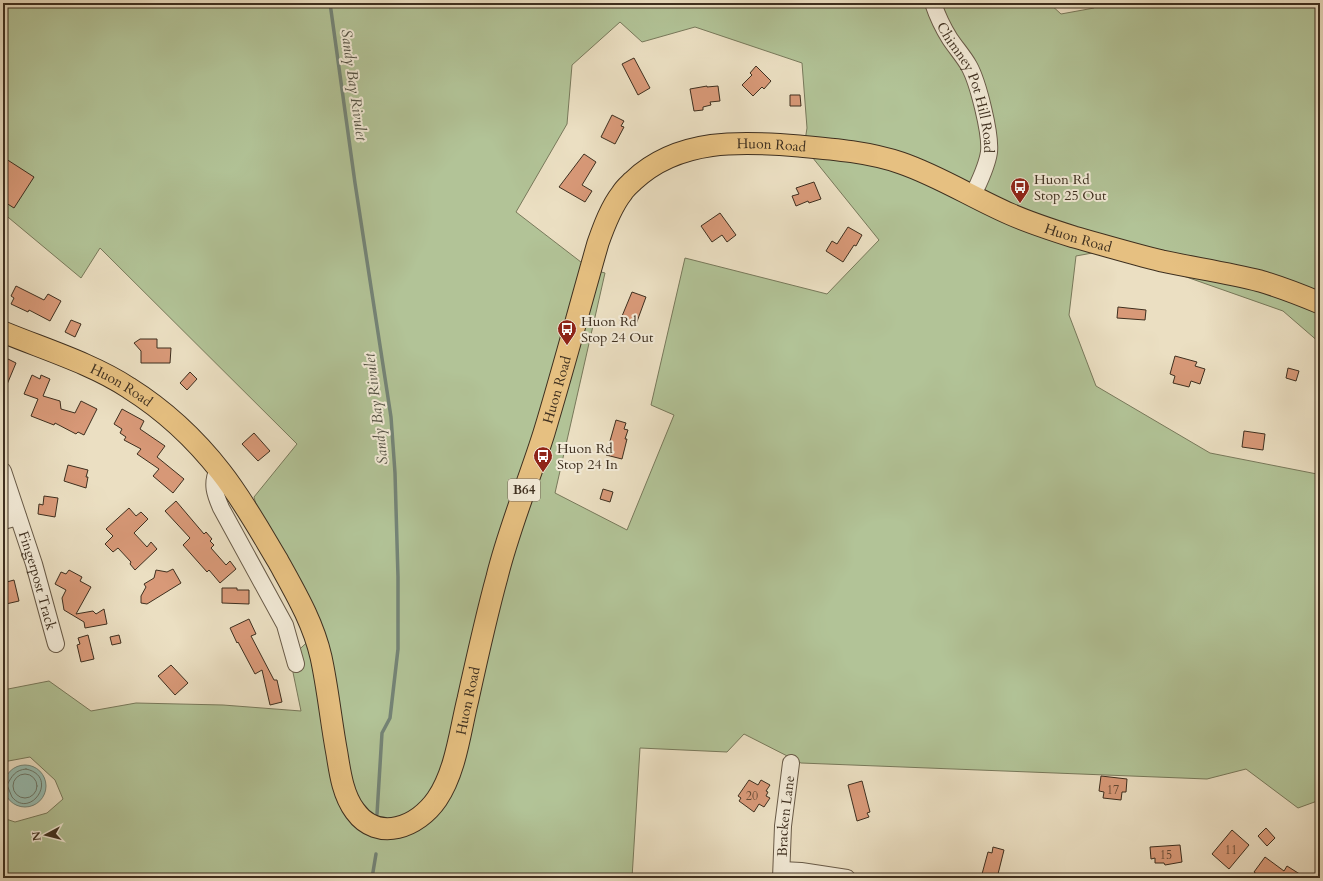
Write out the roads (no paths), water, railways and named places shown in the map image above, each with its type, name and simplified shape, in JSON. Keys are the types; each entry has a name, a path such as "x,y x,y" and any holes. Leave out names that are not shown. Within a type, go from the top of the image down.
{"main road":[{"name":"Huon Road","path":"3,332 76,362 127,386 162,412 189,437 218,469 242,501 267,543 305,611 315,635 321,659 339,766 349,800 359,815 371,824 383,828 390,828 401,827 422,815 439,797 449,775 488,610 502,559 514,519 544,435 598,243 610,213 622,192 640,174 665,158 709,145 743,143 831,149 887,158 924,172 1025,220 1074,237 1161,260 1260,281 1320,304"}],"street":[{"name":"Chimney Pot Hill Road","path":"933,3 949,37 970,67 983,109 989,139 989,153 985,168 973,195"},
{"path":"218,469 214,478 216,496 221,508 285,625 296,664"},
{"name":"Fingerpost Track","path":"3,471 11,519 34,564 56,644"},
{"name":"Bracken Lane","path":"791,763 783,826 781,874 801,871 847,878"}],"water":[{"path":"25,765 40,771 46,786 40,801 25,807 10,801 4,786 10,771"}],"waterway":[{"name":"Sandy Bay Rivulet","path":"330,3 355,183 391,417 395,473 398,577 398,649 390,718 382,733 377,814"},
{"name":"Sandy Bay Rivulet","path":"372,878 376,854"}],"place":[{"name":"Huon Rd Stop 25 Out","path":"1020,204"},
{"name":"Huon Rd Stop 24 Out","path":"567,346"},
{"name":"Huon Rd Stop 24 In","path":"543,473"}]}
